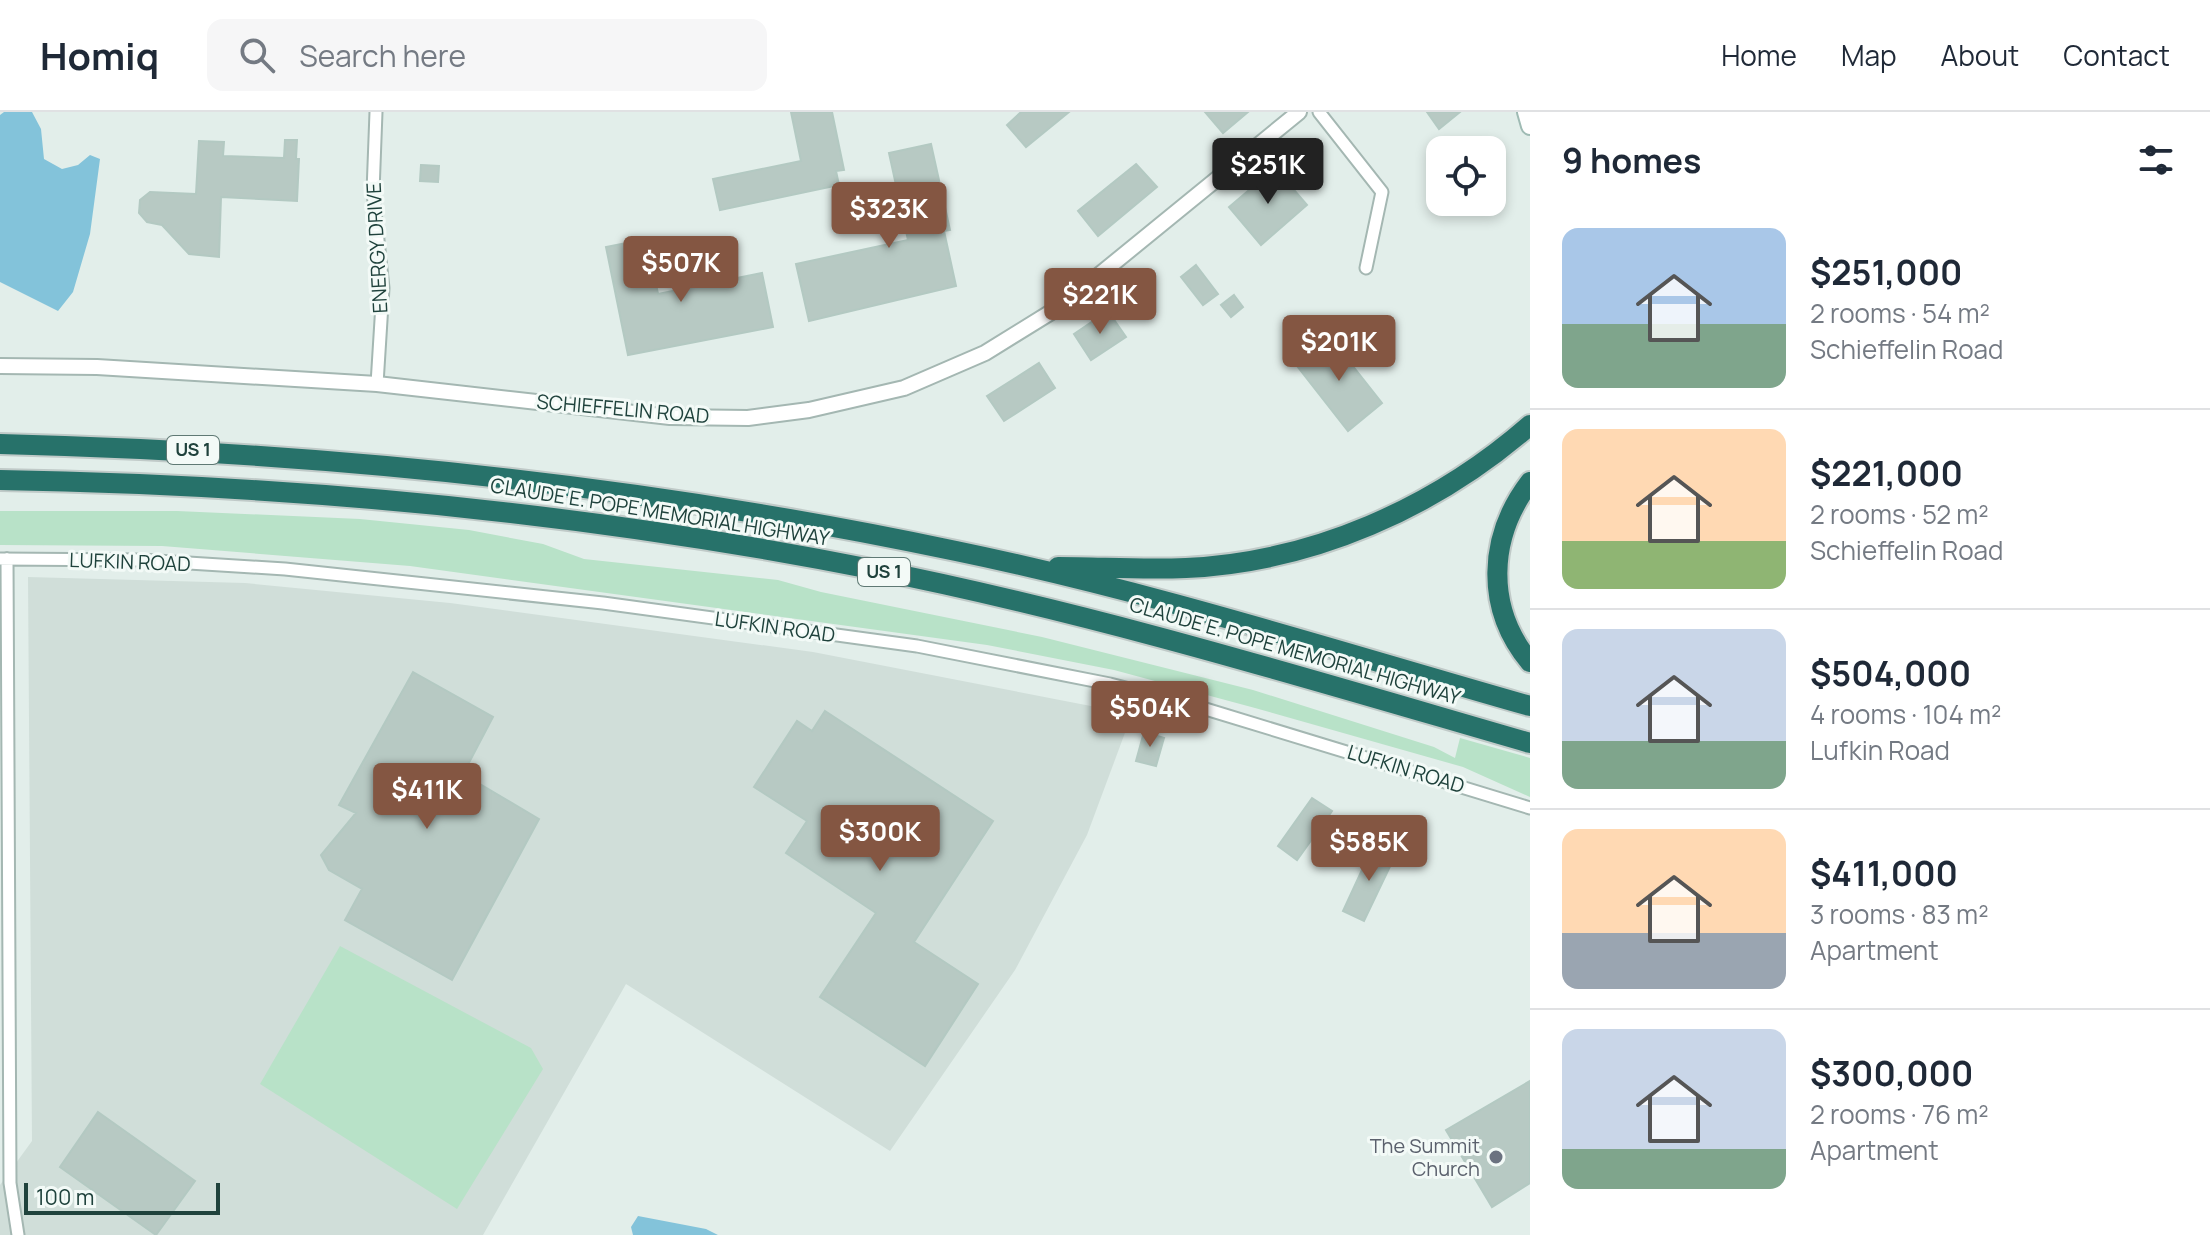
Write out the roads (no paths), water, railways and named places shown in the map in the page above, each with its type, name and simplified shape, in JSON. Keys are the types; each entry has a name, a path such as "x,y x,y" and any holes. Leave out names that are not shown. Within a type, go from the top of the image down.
{"highway":[{"path":"1026,567 1188,568 1299,550 1394,516 1428,499 1505,447 1530,425"},
{"name":"CLAUDE E. POPE MEMORIAL HIGHWAY","path":"0,444 220,451 530,478 802,520 1026,567 1530,706"},
{"name":"CLAUDE E. POPE MEMORIAL HIGHWAY","path":"0,480 221,487 350,496 598,523 752,547 872,569 1035,605 1249,662 1530,743"},
{"path":"1530,482 1512,506 1502,530 1497,556 1502,614 1518,648 1530,662"}],"main road":[{"path":"1526,112 1530,126"}],"street":[{"name":"ENERGY DRIVE","path":"376,112 373,192 383,288 377,384"},
{"name":"SCHIEFFELIN ROAD","path":"0,366 97,367 377,384 670,417 748,418 809,410 904,388 985,353 1061,306 1299,112"},
{"path":"1319,112 1382,192 1366,268"},
{"path":"4,559 10,1183 18,1235"},
{"name":"LUFKIN ROAD","path":"4,559 141,560 285,569 603,603 917,646 1110,684 1199,707 1530,808"}],"water":[{"path":"4,112 32,112 41,129 44,159 62,169 78,165 90,155 100,159 90,234 73,292 58,311 0,282 0,115"},
{"path":"638,1216 706,1229 718,1235 633,1235 631,1227"}],"place":[{"name":"The Summit Church","path":"1496,1157"}]}
